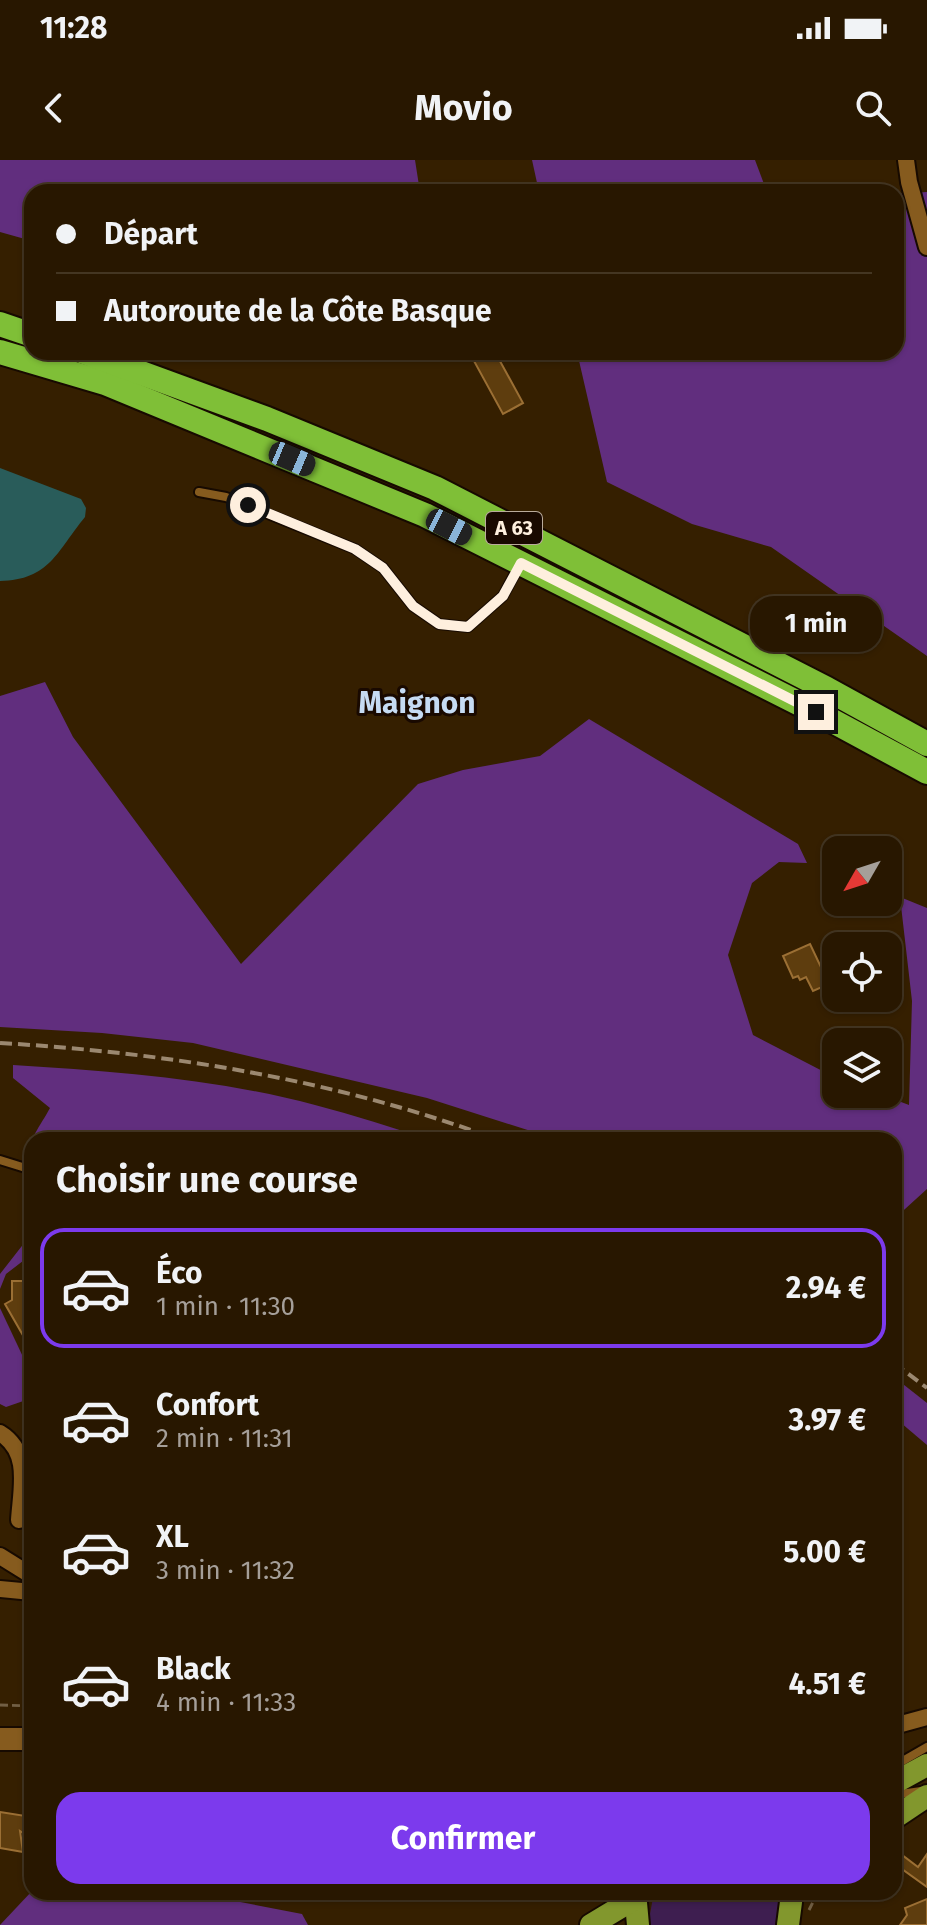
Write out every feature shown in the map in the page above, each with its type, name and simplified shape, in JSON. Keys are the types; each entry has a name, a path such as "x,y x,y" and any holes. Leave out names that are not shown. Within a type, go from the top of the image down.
{"highway":[{"path":"0,324 24,332"},
{"name":"A 63","path":"0,352 24,359"},
{"name":"A 63","path":"27,360 105,383 425,515 816,712 927,772"},
{"name":"A 63","path":"106,360 267,419 435,488 827,689 927,744"}],"main road":[{"path":"0,1739 24,1739"},
{"path":"902,1779 927,1765"},
{"path":"902,1812 927,1794"},
{"path":"591,1925 628,1900"},
{"path":"636,1900 638,1925"},
{"path":"788,1925 792,1900"}],"street":[{"path":"906,160 927,247"},
{"path":"0,1433 16,1445 22,1460 19,1520"},
{"path":"0,1556 24,1571"},
{"path":"0,1589 24,1591"},
{"path":"902,1724 927,1717"}],"lane":[{"path":"199,492 226,497 355,549 383,568 413,606 439,624 468,627 503,596 521,563"},
{"path":"0,1160 24,1168"},
{"path":"902,1761 927,1747"},
{"path":"902,1795 927,1794"}],"path":[{"path":"0,1705 24,1706"}],"shaded area":[{"path":"0,160 415,160 419,184 24,184 24,239 0,232"},
{"path":"532,160 755,160 764,184 537,184"},
{"path":"927,192 927,656 771,547 692,524 607,482 579,360 904,360 904,193"},
{"path":"45,682 73,737 241,964 418,784 463,770 540,756 589,719 798,844 807,863 779,862 752,883 728,955 753,1035 822,1071 822,1108 902,1108 902,1102 909,1105 912,1001 902,898 927,908 927,1189 902,1212 902,1132 534,1132 427,1098 193,1043 102,1033 0,1027 0,696"},
{"path":"13,1065 203,1082 278,1096 406,1132 36,1132 50,1108 13,1078"},
{"path":"24,1243 24,1260 6,1274 0,1289 0,1274"},
{"path":"0,1308 24,1359 24,1401 6,1407 0,1404"},
{"path":"902,1383 927,1403 927,1445 902,1424"},
{"path":"24,1900 229,1900 302,1914 308,1925 0,1925"},
{"path":"653,1900 778,1900 776,1925 648,1925"}],"water":[{"path":"0,468 81,499 86,508 85,517 51,561 30,575 0,581"}],"building":[{"path":"499,360 523,403 503,414 474,361"},
{"path":"810,944 822,969 822,987 813,991 806,977 800,980 798,976 793,978 783,956"},
{"path":"12,1281 24,1281 24,1337 5,1304 12,1300"},
{"path":"0,1812 24,1816 24,1834 20,1831 23,1852 0,1848"},
{"path":"927,1854 927,1887 902,1869 902,1855 918,1867"},
{"path":"927,1899 927,1925 900,1925 907,1915 905,1908"}],"railway":[{"path":"0,1043 127,1054 253,1073 377,1101 476,1132"},
{"path":"902,1369 927,1388"}],"district":[{"name":"Maignon","path":"417,703"}],"route":[{"path":"248,505 355,549 383,568 413,606 439,624 468,627 503,596 521,563 816,712"}]}
